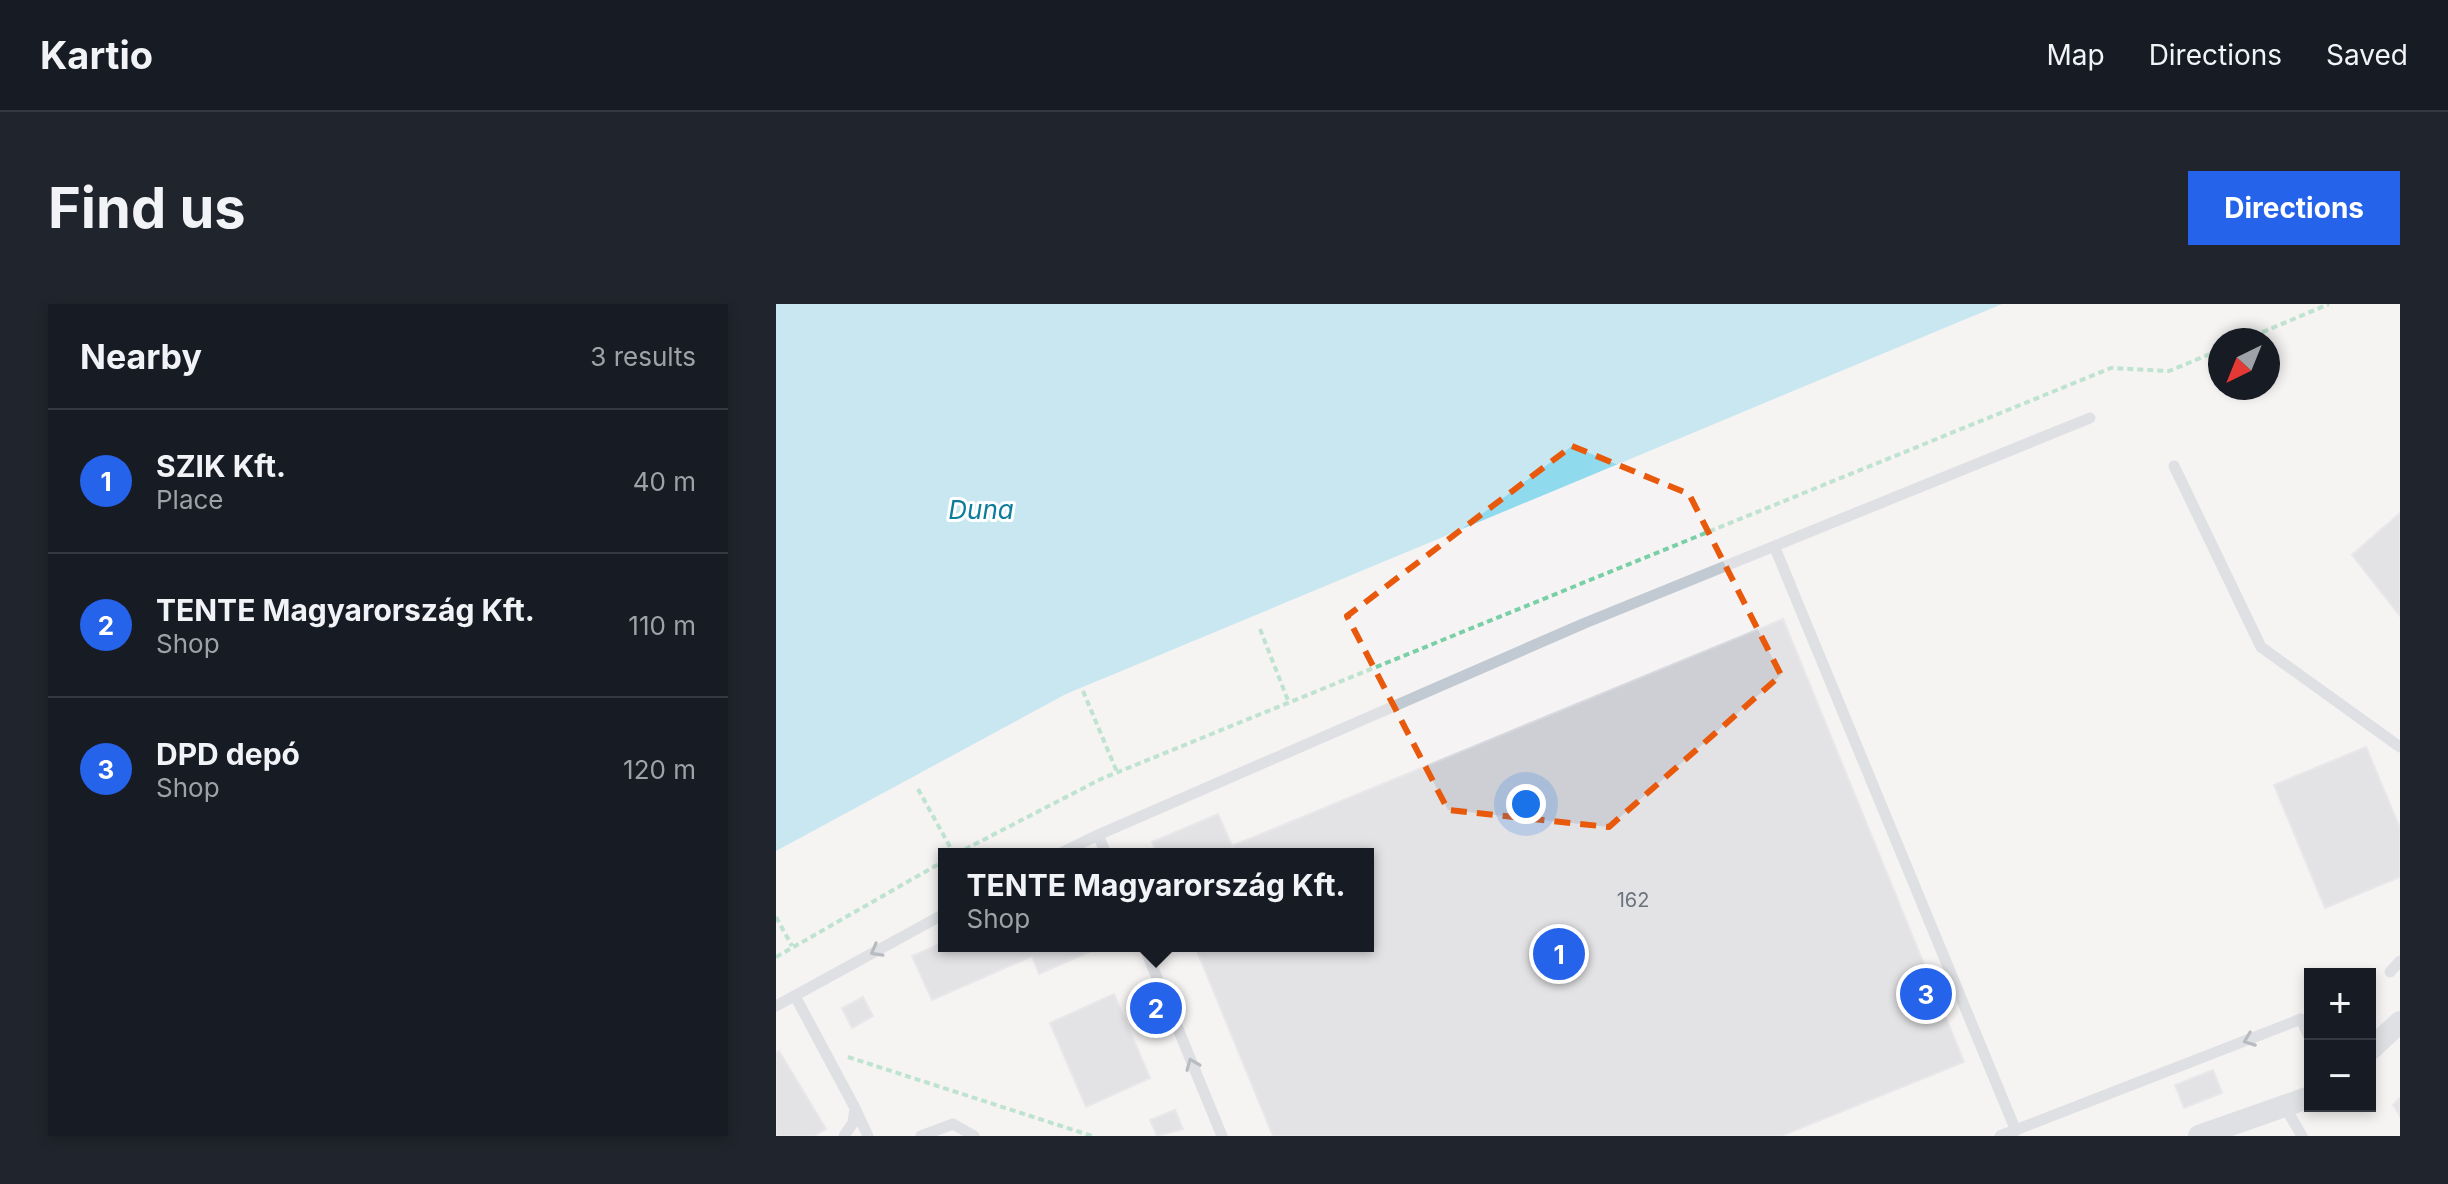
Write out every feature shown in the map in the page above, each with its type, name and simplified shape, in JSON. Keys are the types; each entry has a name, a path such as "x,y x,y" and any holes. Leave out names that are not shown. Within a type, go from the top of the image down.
{"street":[{"path":"2376,1044 2400,1022"},
{"path":"2199,1136 2304,1099"}],"lane":[{"path":"1071,848 1394,704 2090,418"},
{"path":"2174,466 2261,647 2400,747"},
{"path":"1775,548 2016,1131"},
{"path":"1098,835 1103,848"},
{"path":"776,1006 938,917"},
{"path":"1146,952 1222,1136"},
{"path":"2390,972 2400,961"},
{"path":"795,996 826,1050 868,1136"},
{"path":"2000,1136 2301,1019 2304,1026"},
{"path":"2285,1107 2302,1136"},
{"path":"844,1136 853,1123 855,1108"},
{"path":"921,1136 953,1124 974,1136"}],"path":[{"path":"2272,328 2329,304"},
{"path":"966,848 1065,795 1117,772 2111,368 2169,371 2208,355"},
{"path":"1260,629 1289,703"},
{"path":"1083,691 1117,772"},
{"path":"918,789 952,848"},
{"path":"776,957 938,864"},
{"path":"776,917 793,947"},
{"path":"826,1050 1092,1136"}],"highlighted area":[{"path":"1572,446 1689,494 1781,675 1609,827 1448,810 1347,616"}],"water":[{"name":"Duna","path":"776,304 2002,304 1066,694 776,851"}],"building":[{"path":"2400,513 2400,616 2352,555"},
{"path":"1783,619 1964,1062 1781,1136 1273,1136 1197,952 1374,952 1374,848 1154,848 1152,842 1218,814 1232,846"},
{"path":"2366,747 2400,828 2400,877 2325,908 2274,785"},
{"path":"938,945 938,952 1089,952 1039,974 1032,956 932,1000 912,956"},
{"path":"1114,994 1150,1078 1086,1107 1050,1023"},
{"path":"863,997 873,1016 852,1028 842,1008"},
{"path":"779,1051 826,1129 814,1136 776,1136 776,1053"},
{"path":"2213,1070 2222,1093 2184,1108 2175,1085"},
{"path":"2400,1098 2400,1116 2393,1105"},
{"path":"1175,1110 1183,1129 1157,1136 1150,1120"}],"place":[{"name":"SZIK Kft.","path":"1559,954"},
{"name":"DPD depó","path":"1926,994"},
{"name":"TENTE Magyarország Kft.","path":"1156,1008"}]}
